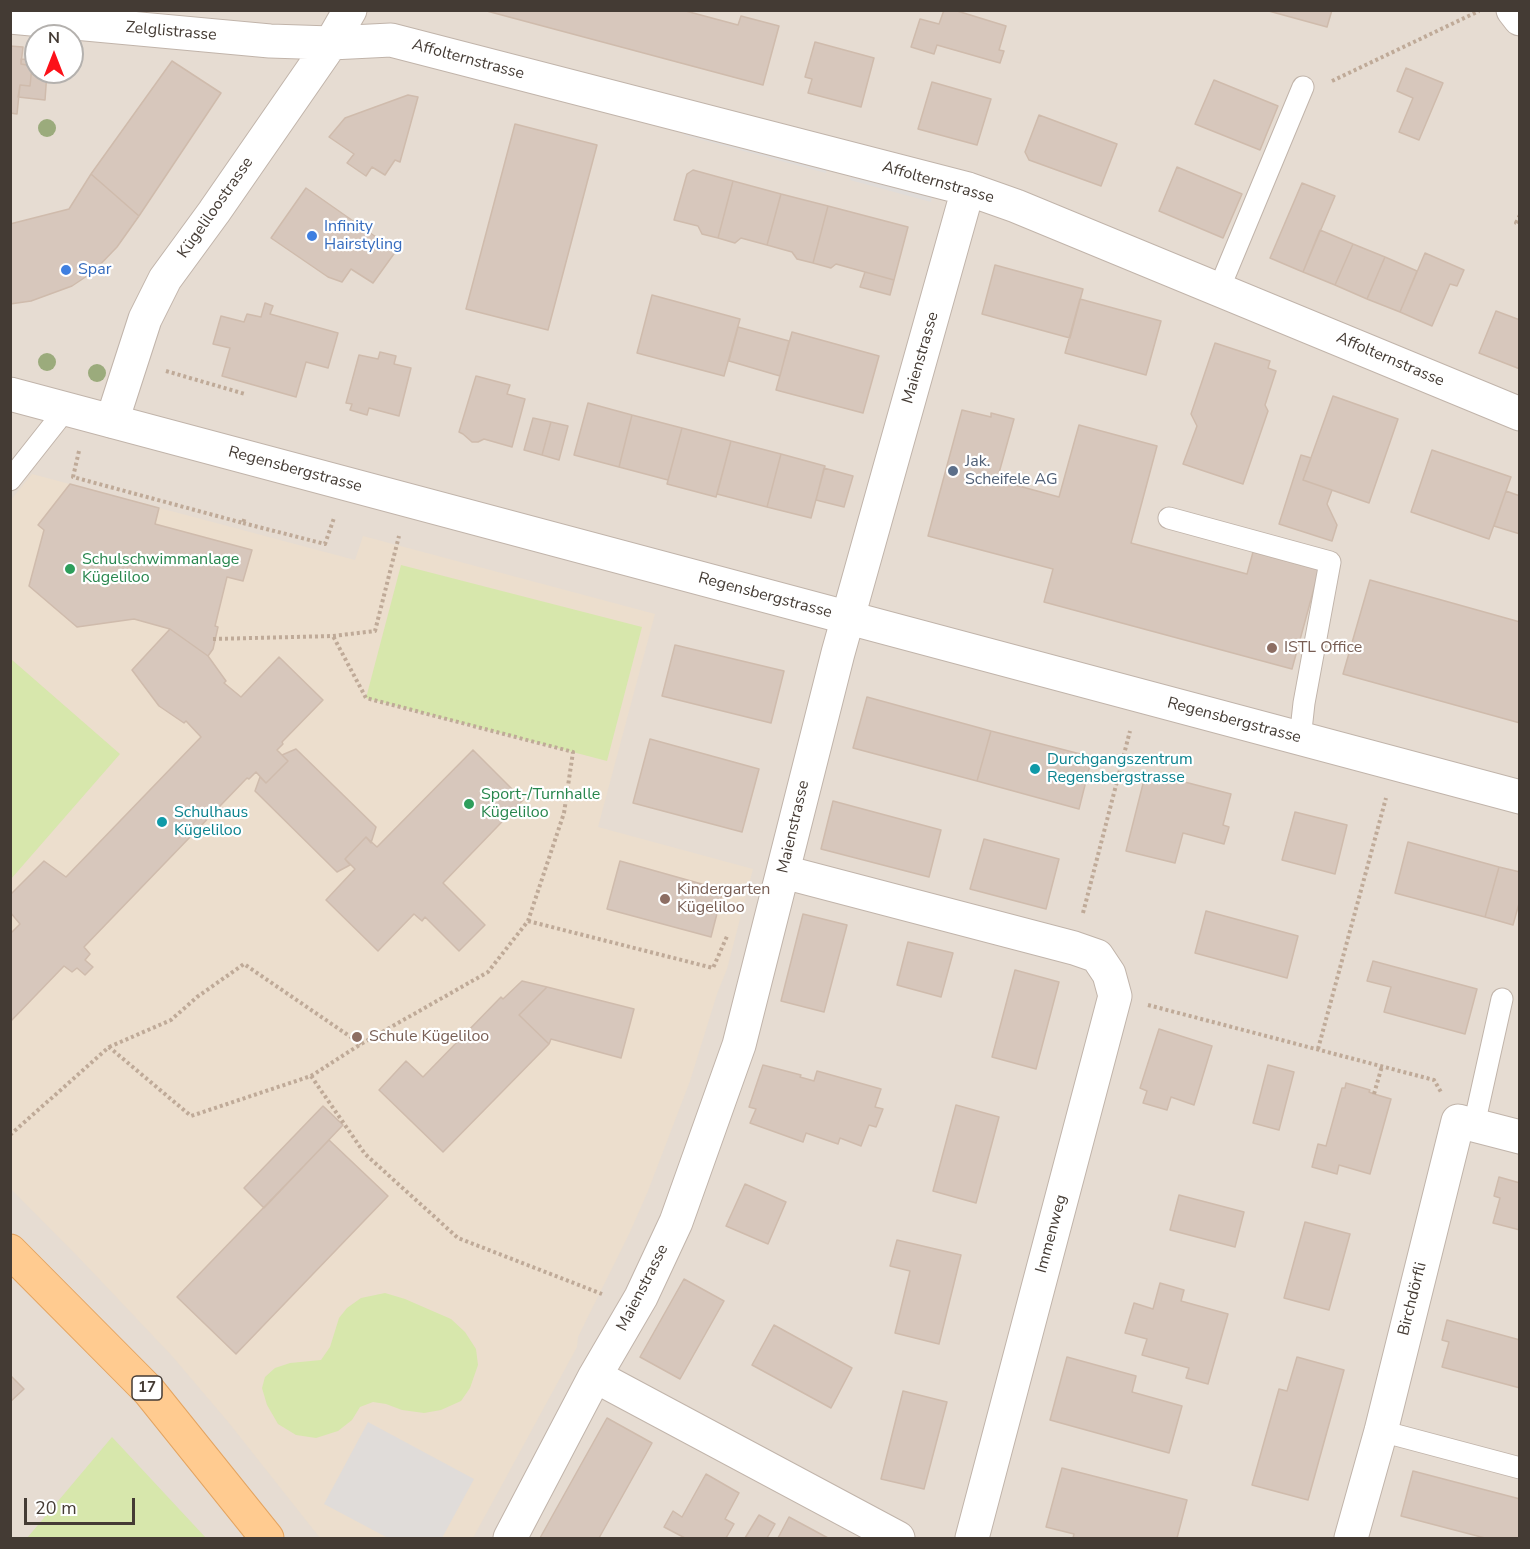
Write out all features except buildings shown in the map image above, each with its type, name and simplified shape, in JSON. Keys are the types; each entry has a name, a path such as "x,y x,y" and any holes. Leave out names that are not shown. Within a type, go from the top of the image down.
{"main road":[{"name":"17","path":"10,1251 150,1391 267,1539"}],"street":[{"name":"Kügeliloostrasse","path":"112,421 145,319 165,279 331,43 350,10"},
{"path":"1514,10 1520,19"},
{"name":"Zelglistrasse","path":"27,16 270,41 331,43"},
{"name":"Affolternstrasse","path":"331,43 391,40 968,189 1016,206 1520,414"},
{"name":"Maienstrasse","path":"510,1539 595,1376 641,1297 676,1222 739,1046 810,760 968,189"},
{"name":"Regensbergstrasse","path":"10,394 1520,796"},
{"path":"784,872 1097,956 1109,974 1115,996"},
{"name":"Immenweg","path":"972,1539 1115,996"},
{"path":"1466,1123 1520,1137"},
{"name":"Birchdörfli","path":"1351,1539 1466,1123"},
{"path":"595,1376 898,1539"}],"lane":[{"path":"1219,289 1314,85"},
{"path":"10,480 66,409"},
{"path":"1170,518 1330,562 1304,703 1300,739"},
{"path":"1466,1123 1502,999"},
{"path":"1381,1431 1520,1468"}],"path":[{"path":"1314,85 1480,10"},
{"path":"1520,215 1516,223 1520,224"},
{"path":"162,370 245,394"},
{"path":"79,451 73,477 243,523 325,544 334,518"},
{"path":"243,523 245,517"},
{"path":"213,639 333,636 375,631 399,536"},
{"path":"109,1047 191,1116 311,1076 361,1044 488,972 528,921 564,813 573,752 366,698 333,636"},
{"path":"1074,948 1130,731"},
{"path":"1318,1049 1386,797"},
{"path":"528,921 713,968 730,929"},
{"path":"10,1135 109,1047 171,1020 197,997 244,964 361,1044"},
{"path":"1115,996 1434,1080 1466,1123"},
{"path":"1374,1094 1382,1066"},
{"path":"311,1076 364,1154 458,1239 611,1297"}],"shaded area":[{"path":"11,11 1519,11 1519,1538 11,1538"},
{"path":"687,125 828,163 826,173 684,135"},
{"path":"852,170 933,191 931,202 850,180"},
{"name":"Schule Kügeliloo","path":"32,474 355,560 363,536 655,614 598,827 753,869 727,969 690,1081 648,1191 578,1337 577,1347 473,1538 320,1538 229,1423 172,1356 11,1189 10,501"},
{"path":"368,1422 474,1479 442,1538 388,1538 324,1504"}],"green space":[{"path":"401,565 642,627 607,761 366,698"},
{"path":"11,659 120,754 11,879"},
{"path":"385,1293 451,1319 465,1332 476,1349 478,1365 470,1388 461,1401 441,1410 424,1413 373,1402 360,1407 352,1420 338,1431 316,1438 296,1435 278,1424 267,1405 262,1388 265,1377 275,1368 290,1363 321,1360 330,1347 339,1318 347,1308 361,1298"},
{"path":"112,1437 206,1538 27,1538"}],"place":[{"name":"Infinity Hairstyling","path":"312,236"},
{"name":"Spar","path":"66,270"},
{"name":"Jak. Scheifele AG","path":"953,471"},
{"name":"Schulschwimmanlage Kügeliloo","path":"70,569"},
{"name":"ISTL Office","path":"1272,648"},
{"name":"Durchgangszentrum Regensbergstrasse","path":"1035,769"},
{"name":"Sport-/Turnhalle Kügeliloo","path":"469,804"},
{"name":"Schulhaus Kügeliloo","path":"162,822"},
{"name":"Kindergarten Kügeliloo","path":"665,899"},
{"name":"Schule Kügeliloo","path":"357,1037"}]}
